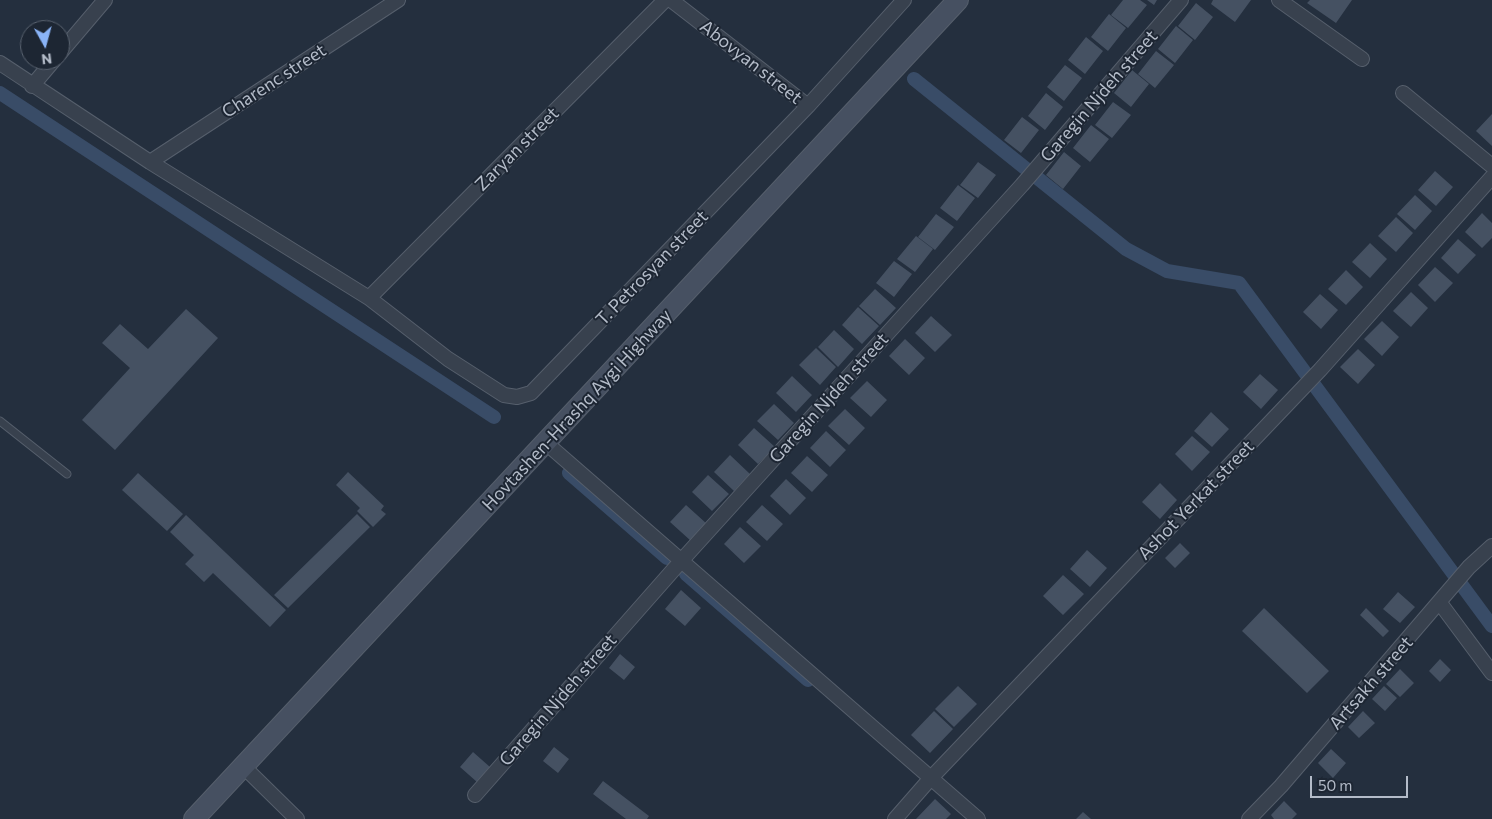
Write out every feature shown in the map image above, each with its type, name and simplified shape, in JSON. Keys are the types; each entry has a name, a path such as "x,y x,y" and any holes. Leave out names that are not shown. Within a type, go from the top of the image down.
{"street":[{"path":"70,41 105,0"},
{"name":"Charenc street","path":"150,162 398,0"},
{"name":"Zaryan street","path":"369,298 665,0"},
{"name":"Abovyan street","path":"671,0 808,106"},
{"name":"T. Petrosyan street","path":"1,65 150,162 369,298 448,359 504,395 517,397 531,393 808,106 904,0"},
{"name":"Hovtashen-Hrashq Aygi Highway","path":"194,819 958,0"},
{"name":"Garegin Njdeh street","path":"474,795 682,560 1022,185 1181,0"},
{"path":"1279,0 1362,59"},
{"path":"32,86 46,70"},
{"path":"1403,93 1492,166"},
{"name":"Ashot Yerkat street","path":"895,819 930,779 1320,370 1492,177"},
{"path":"546,443 978,819"},
{"name":"Artsakh street","path":"1249,819 1281,786 1469,567 1492,546"},
{"path":"1440,603 1492,673"},
{"path":"244,766 297,819"}],"lane":[{"path":"0,421 67,474"}],"building":[{"path":"1123,0 1140,0 1147,5 1128,28 1111,15"},
{"path":"1147,0 1157,0 1154,5"},
{"path":"1213,0 1251,0 1235,22 1211,4"},
{"path":"1310,0 1352,0 1336,23 1307,3"},
{"path":"1196,3 1213,17 1195,40 1178,26"},
{"path":"1109,14 1126,28 1108,51 1091,37"},
{"path":"1176,26 1193,40 1175,63 1158,49"},
{"path":"1086,37 1103,51 1085,74 1068,60"},
{"path":"1156,51 1174,65 1155,88 1138,74"},
{"path":"1065,65 1082,78 1064,101 1047,87"},
{"path":"1132,70 1149,84 1131,107 1114,93"},
{"path":"1046,93 1063,107 1045,130 1028,116"},
{"path":"1113,102 1131,115 1112,138 1095,125"},
{"path":"1492,114 1492,146 1476,131"},
{"path":"1022,117 1039,130 1021,153 1004,140"},
{"path":"1091,125 1109,139 1090,162 1073,148"},
{"path":"1064,152 1081,166 1063,189 1046,175"},
{"path":"978,162 996,175 978,198 960,185"},
{"path":"1435,171 1453,187 1436,206 1418,190"},
{"path":"958,185 975,198 957,221 940,208"},
{"path":"1415,195 1432,211 1415,230 1397,214"},
{"path":"1482,213 1492,223 1492,238 1482,248 1465,232"},
{"path":"936,214 954,227 935,250 918,237"},
{"path":"1396,217 1413,233 1396,252 1378,236"},
{"path":"916,236 933,249 915,272 897,259"},
{"path":"1458,239 1476,255 1458,274 1441,258"},
{"path":"1370,243 1387,259 1370,278 1352,262"},
{"path":"894,261 912,274 894,297 876,283"},
{"path":"1435,267 1453,283 1435,302 1418,285"},
{"path":"1346,270 1363,287 1346,305 1328,289"},
{"path":"875,289 896,308 880,325 859,306"},
{"path":"1411,292 1428,308 1411,327 1393,311"},
{"path":"1320,294 1338,310 1321,329 1303,312"},
{"path":"858,307 879,326 862,344 842,325"},
{"path":"186,309 218,338 115,450 82,420 130,368 102,343 120,324 148,349"},
{"path":"931,316 952,335 935,352 915,333"},
{"path":"1382,321 1399,337 1382,356 1364,339"},
{"path":"834,330 854,349 838,367 818,347"},
{"path":"905,339 925,358 909,375 889,356"},
{"path":"816,348 836,367 820,385 799,365"},
{"path":"1358,349 1375,365 1358,384 1340,367"},
{"path":"1260,374 1278,390 1261,409 1243,392"},
{"path":"792,376 812,395 796,412 776,393"},
{"path":"867,381 887,400 871,417 850,398"},
{"path":"774,404 794,423 778,440 757,421"},
{"path":"845,409 865,428 849,445 828,426"},
{"path":"1211,412 1229,429 1212,447 1194,431"},
{"path":"754,428 775,447 758,464 738,445"},
{"path":"826,431 846,450 830,467 810,448"},
{"path":"1192,436 1210,452 1192,471 1175,454"},
{"path":"730,455 750,474 734,491 714,472"},
{"path":"807,456 828,475 812,492 791,473"},
{"path":"348,472 384,506 381,510 386,514 373,527 357,511 360,508 336,485"},
{"path":"138,473 183,514 167,531 122,490"},
{"path":"708,475 729,494 712,511 692,492"},
{"path":"786,479 806,498 790,515 770,496"},
{"path":"1160,483 1177,500 1160,519 1142,502"},
{"path":"686,505 707,524 691,541 670,522"},
{"path":"762,505 783,524 767,541 746,522"},
{"path":"357,514 370,527 288,608 274,595"},
{"path":"186,515 286,610 270,627 213,573 204,582 185,564 194,555 170,532"},
{"path":"740,527 761,546 744,563 724,544"},
{"path":"1180,543 1190,553 1175,568 1165,558"},
{"path":"1087,550 1107,568 1090,587 1070,569"},
{"path":"1063,575 1084,594 1063,615 1043,596"},
{"path":"681,590 701,608 685,626 665,609"},
{"path":"1398,592 1415,607 1400,623 1383,609"},
{"path":"1264,608 1329,671 1307,693 1242,631"},
{"path":"1366,608 1389,631 1383,637 1360,615"},
{"path":"620,654 635,667 624,680 609,668"},
{"path":"1440,659 1451,670 1440,682 1429,671"},
{"path":"1400,669 1414,683 1400,697 1386,684"},
{"path":"958,686 977,704 954,727 935,709"},
{"path":"1384,686 1397,698 1385,711 1372,699"},
{"path":"934,711 953,729 930,753 911,735"},
{"path":"1363,711 1375,723 1359,738 1348,727"},
{"path":"554,747 569,759 558,773 543,761"},
{"path":"1331,749 1346,763 1333,778 1318,763"},
{"path":"473,752 490,767 477,782 460,767"},
{"path":"603,781 649,816 647,819 626,819 593,794"},
{"path":"935,799 951,814 946,819 916,819"},
{"path":"1284,801 1297,814 1292,819 1274,819 1271,815"},
{"path":"1083,812 1091,819 1076,819"}],"waterway":[{"path":"914,79 1126,249 1167,271 1239,283 1492,626"},
{"path":"0,93 494,417"},
{"path":"569,473 667,558"},
{"path":"686,574 808,680"}]}
